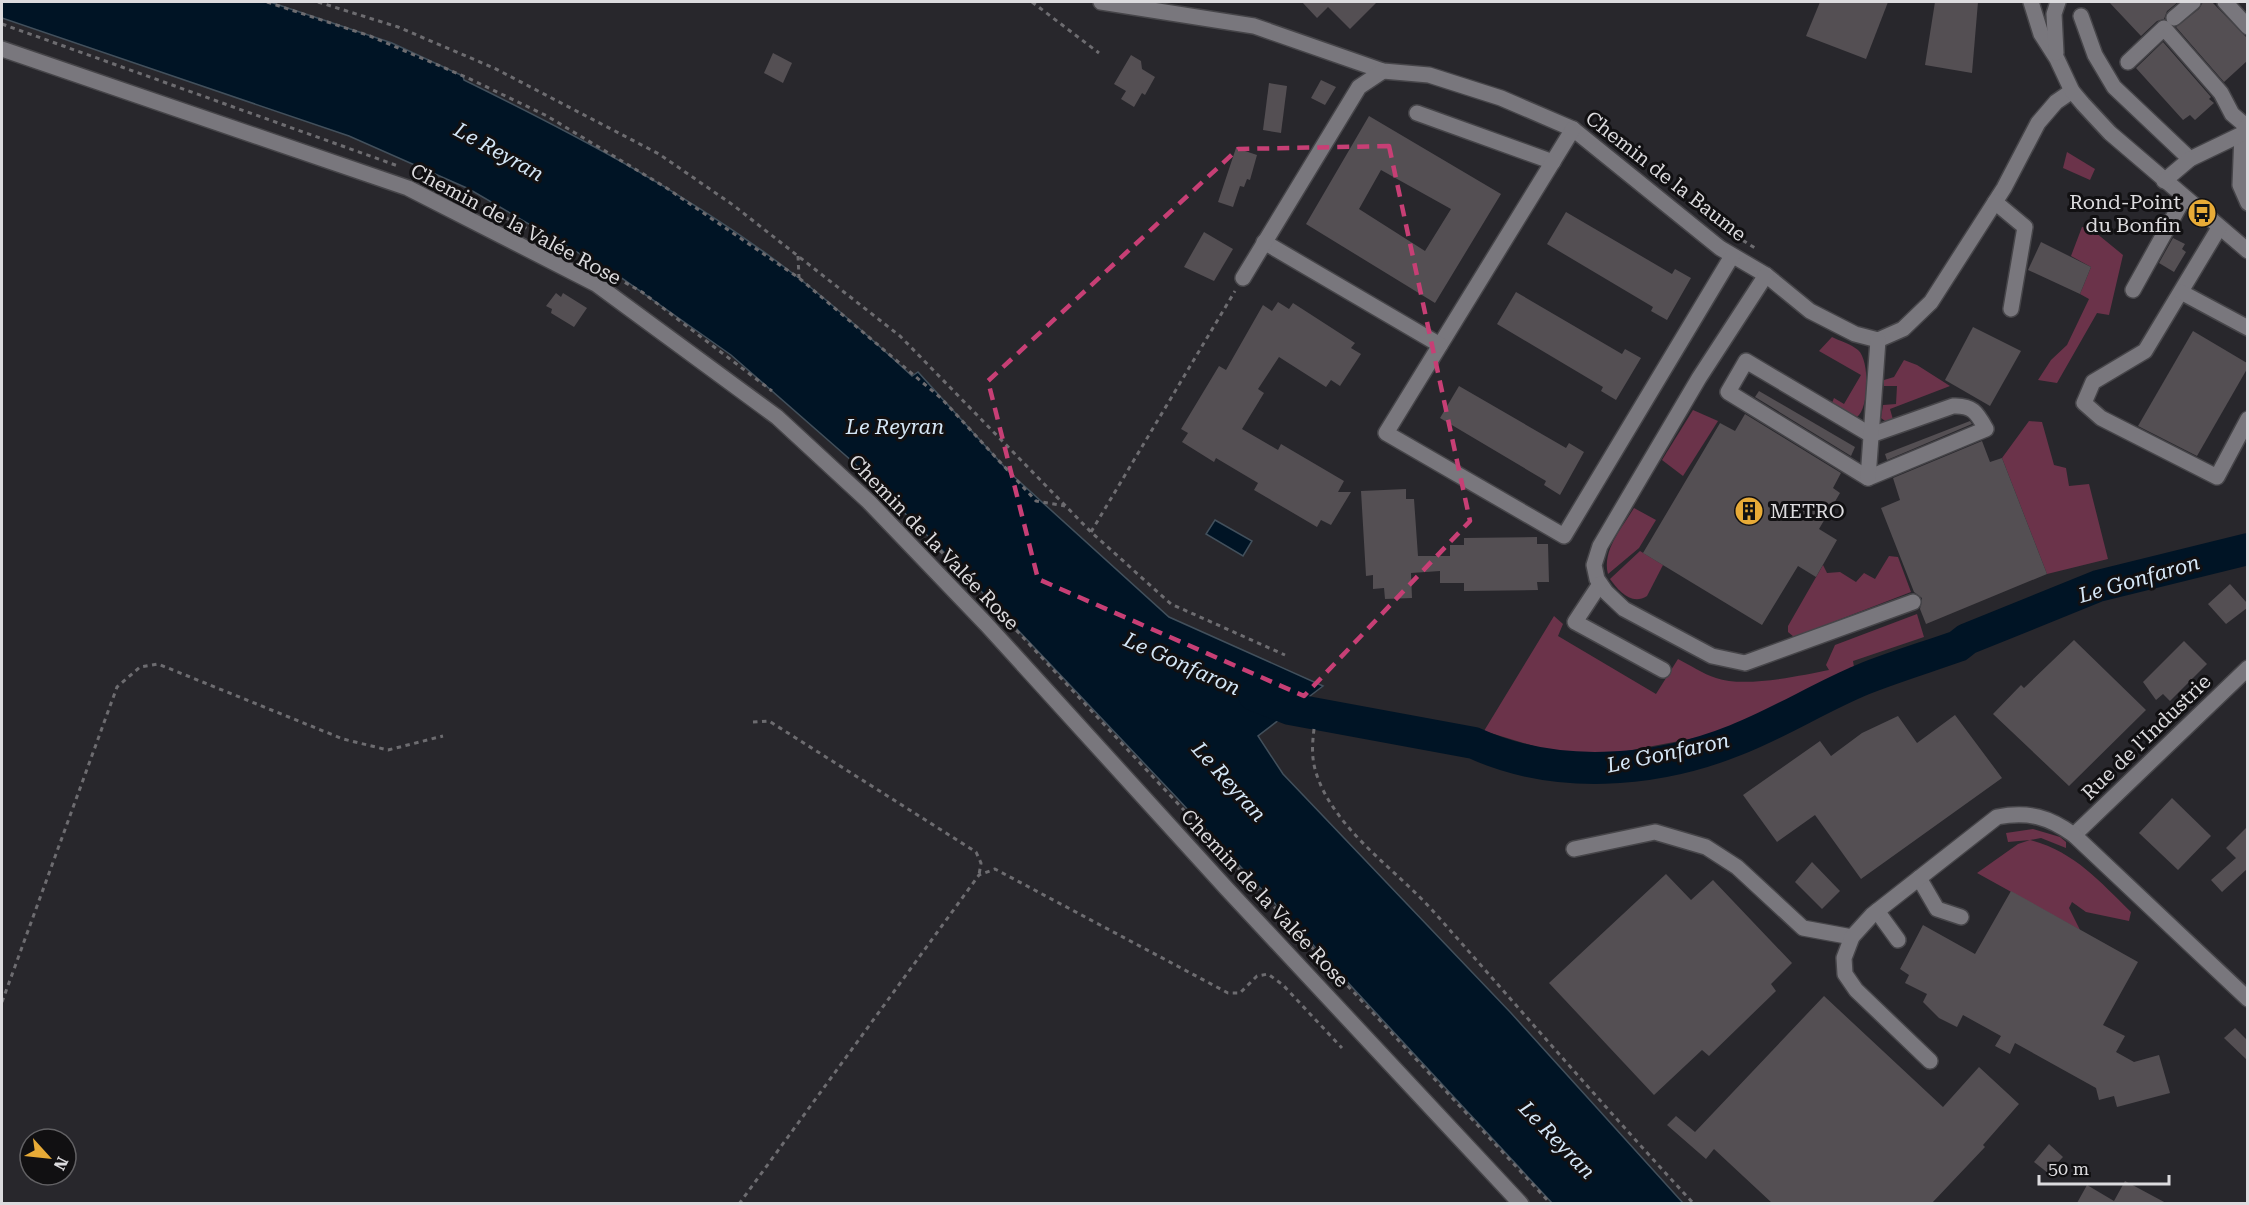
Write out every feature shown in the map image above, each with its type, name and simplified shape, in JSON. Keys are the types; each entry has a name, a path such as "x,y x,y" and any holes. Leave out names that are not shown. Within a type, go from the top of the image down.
{"street":[{"name":"Chemin de la Baume","path":"1101,2 1254,26 1383,71 1429,75 1502,98 1573,129 1732,256 1766,275 1810,311 1856,334 1878,340"},
{"path":"2031,2 2041,34 2057,59 2072,91 2110,133 2247,251"},
{"path":"2057,59 2054,14 2058,2"},
{"path":"2174,18 2193,2"},
{"path":"2225,2 2247,27"},
{"path":"2081,16 2095,55 2114,87 2190,159"},
{"path":"2128,62 2164,28 2221,93 2232,114 2245,128 2240,185 2247,203"},
{"name":"Chemin de la Valée Rose","path":"2,49 120,87 408,188 596,285 777,417 870,502 986,624 1219,881 1521,1203"},
{"path":"1243,278 1359,87 1383,71"},
{"path":"1868,478 1878,340 1904,329 1931,302 1995,202 2038,123 2056,102 2072,91"},
{"path":"1417,113 1553,162"},
{"path":"2164,181 2190,159 2245,128"},
{"path":"1573,129 1386,433 1564,536 1732,256"},
{"path":"2133,290 2184,198"},
{"path":"1995,202 2025,227 2011,309"},
{"path":"2219,228 2145,351 2093,382 2084,403 2101,418 2217,477 2247,419"},
{"path":"1264,242 1440,345"},
{"path":"1766,275 1699,378 1600,546 1594,565 1600,584 1624,609 1712,656 1745,663 1913,602"},
{"path":"2181,292 2247,328"},
{"path":"1868,478 1728,392 1746,361 1871,435"},
{"path":"1868,478 1986,429 1976,410 1967,405 1953,406 1871,435"},
{"path":"1600,584 1575,622 1662,670"},
{"name":"Rue de l'Industrie","path":"2074,835 2247,668"},
{"path":"1930,1060 1856,990 1845,974 1844,958 1852,937 1877,911 1997,817 2014,813 2039,815 2074,835 2247,999"},
{"path":"1574,849 1655,832 1706,847 1737,867 1803,928 1852,937"},
{"path":"1918,878 1937,909 1961,917"},
{"path":"1877,911 1898,940"}],"path":[{"path":"267,2 370,36 547,116 665,187 799,278 942,399 1036,501 1067,507"},
{"path":"318,2 398,27 494,68 659,154 733,205 900,336 1091,532 1171,604 1286,655"},
{"path":"1032,2 1099,53"},
{"path":"2,24 144,73 402,168"},
{"path":"441,186 532,231"},
{"path":"1717,224 1756,249"},
{"path":"798,256 799,278"},
{"path":"612,275 642,291 778,396"},
{"path":"1091,532 1243,278"},
{"path":"915,524 1551,1203"},
{"path":"2,1002 117,687 140,667 158,664 343,739 388,750 443,736"},
{"path":"739,1203 979,875 981,863 976,852 769,721 753,722"},
{"path":"1314,729 1310,758 1324,791 1361,842 1431,909 1627,1132 1694,1203"},
{"path":"979,875 994,869 1228,993 1240,993 1257,976 1268,974 1283,984 1342,1048"},
{"path":"621,1203 628,1203"}],"highlighted area":[{"path":"1389,146 1470,521 1304,696 1038,579 988,381 1238,149"}],"shaded area":[{"path":"2067,152 2095,169 2090,180 2063,168"},
{"path":"2082,227 2090,228 2123,255 2109,315 2097,313 2057,383 2038,380 2051,360 2067,345 2089,299 2080,294 2091,267 2071,256"},
{"path":"1832,337 1858,350 1865,364 1866,395 1864,405 1857,417 1832,403 1834,398 1844,404 1861,375 1819,351"},
{"path":"1904,360 1917,365 1950,386 1890,409 1894,423 1888,423 1881,418 1883,405 1896,404 1897,386 1884,386 1884,380 1894,377"},
{"path":"1693,410 1718,421 1683,476 1662,460"},
{"path":"2029,421 2042,422 2054,465 2066,468 2069,486 2089,484 2108,559 2047,574 2002,458"},
{"path":"1634,508 1656,520 1639,548 1608,574 1610,548"},
{"path":"1640,551 1663,565 1647,596 1636,599 1621,592 1610,579"},
{"path":"1889,556 1898,557 1911,592 1794,637 1788,632 1788,626 1823,565 1827,573 1840,572 1856,582 1864,573 1875,579"},
{"path":"1917,614 1924,637 1853,661 1854,667 1849,668 1859,676 1727,732 1600,756 1547,750 1484,731 1554,616 1563,624 1558,636 1656,694 1678,659 1711,676 1741,682 1772,680 1829,670 1826,665 1835,645"},
{"path":"2033,829 2060,837 2066,842 2066,848 2041,838 2008,842 2006,833"},
{"path":"2030,840 2060,852 2085,869 2131,912 2129,921 2086,912 2072,902 2069,908 2080,930 1977,873 2018,844"}],"water":[{"name":"Le Reyran","path":"2,2 270,2 392,43 463,76 464,80 548,122 670,190 749,241 819,294 912,376 918,372 1010,473 1169,617 1323,686 1258,736 1283,774 1511,1013 1683,1203 1552,1203 1177,798 942,550 853,462 731,355 623,279 469,189 349,136 2,18"},
{"path":"1215,520 1252,541 1243,556 1206,534"}],"building":[{"path":"1302,2 1377,2 1350,29 1328,7 1317,18"},
{"path":"1820,2 1888,2 1866,59 1806,36"},
{"path":"1935,2 1978,2 1972,73 1925,65"},
{"path":"2109,2 2178,2 2167,11 2164,19 2157,21 2141,36"},
{"path":"2203,2 2212,2 2247,38 2247,61 2224,82 2176,27 2199,9"},
{"path":"2163,42 2214,103 2195,120 2190,115 2183,120 2136,68"},
{"path":"773,53 792,63 783,83 764,73"},
{"path":"1131,55 1141,61 1142,69 1155,77 1145,95 1142,93 1134,107 1121,99 1126,91 1114,84"},
{"path":"1321,80 1336,87 1325,105 1311,98"},
{"path":"1269,83 1287,86 1281,133 1263,130"},
{"path":"1369,116 1501,194 1435,303 1306,224","holes":["1381,170 1451,209 1425,251 1359,209"]},
{"path":"1236,148 1257,155 1250,180 1247,179 1244,187 1240,186 1233,207 1218,202"},
{"path":"1566,212 1672,274 1675,269 1691,278 1667,320 1651,311 1653,307 1547,244"},
{"path":"1204,232 1233,249 1214,281 1184,267"},
{"path":"2173,238 2185,244 2182,249 2186,252 2174,272 2159,263"},
{"path":"2041,242 2091,267 2080,294 2028,270"},
{"path":"1516,292 1622,354 1625,349 1641,358 1616,400 1601,391 1603,387 1497,324"},
{"path":"556,293 561,297 563,293 587,308 574,327 551,313 552,309 546,306"},
{"path":"1278,302 1289,309 1293,303 1355,343 1351,348 1361,354 1340,386 1331,380 1326,387 1279,357 1258,389 1264,393 1242,429 1278,450 1281,444 1344,481 1338,492 1351,492 1331,525 1321,520 1317,527 1254,490 1258,483 1216,458 1214,462 1182,442 1188,433 1181,429 1219,366 1226,370 1263,305 1272,311"},
{"path":"1973,327 2021,351 1990,406 1945,380"},
{"path":"2193,331 2247,363 2247,369 2197,456 2138,426"},
{"path":"1459,386 1566,448 1569,443 1584,452 1560,495 1544,485 1546,481 1440,418"},
{"path":"1759,391 1855,447 1851,456 1755,397"},
{"name":"METRO","path":"1745,414 1841,473 1833,488 1840,493 1819,529 1837,540 1816,577 1798,566 1762,625 1643,553 1720,423 1735,431"},
{"path":"1970,421 1972,424 1887,460 1885,454"},
{"name":"METRO","path":"1982,441 1990,462 2002,458 2047,574 1926,624 1920,609 1922,598 1914,592 1881,508 1900,500 1893,478"},
{"path":"1406,489 1406,499 1414,499 1418,556 1450,556 1450,545 1464,545 1464,538 1537,537 1537,544 1548,544 1549,582 1537,582 1538,590 1464,591 1464,583 1440,583 1440,571 1411,573 1412,598 1385,599 1384,588 1373,589 1373,575 1366,576 1361,491"},
{"path":"2230,584 2247,603 2247,608 2226,624 2208,604"},
{"path":"2074,640 2146,710 2069,786 1993,714 2021,685 2024,688"},
{"path":"2184,641 2207,664 2170,701 2163,694 2156,700 2143,682"},
{"path":"1955,715 2002,778 1861,879 1815,815 1777,842 1743,795 1820,741 1831,756 1862,733 1898,716 1917,743"},
{"path":"2172,798 2211,836 2178,870 2139,833"},
{"path":"2247,827 2247,869 2222,892 2211,880 2236,858 2226,848"},
{"path":"1812,862 1840,891 1822,909 1795,882"},
{"path":"1666,874 1691,900 1713,880 1792,963 1771,984 1776,991 1709,1056 1702,1050 1654,1095 1549,983"},
{"path":"2011,891 2138,962 2103,1025 2125,1036 2116,1052 2134,1062 2159,1055 2170,1093 2117,1107 2114,1096 2099,1100 2096,1088 2015,1043 2010,1054 1995,1046 2001,1036 1963,1015 1957,1027 1939,1018 1923,1002 1927,994 1905,983 1909,975 1900,969 1923,925 1975,954"},
{"path":"1824,996 1943,1107 1979,1067 2019,1104 1983,1145 1985,1147 1932,1203 1772,1203 1714,1149 1706,1159 1667,1125 1676,1116 1695,1132"},
{"path":"2235,1028 2247,1040 2247,1060 2224,1038"},
{"path":"2049,1144 2063,1157 2048,1173 2034,1162"},
{"path":"2125,1181 2166,1203 2077,1203 2087,1185 2114,1201"}],"waterway":[{"name":"Le Gonfaron","path":"1254,695 1290,709 1474,743 1505,755 1538,763 1605,768 1638,765 1672,760 1736,740 1864,679 1958,646 1967,639 2098,586 2248,549"}],"place":[{"name":"Rond-Point du Bonfin","path":"2202,213"},
{"name":"METRO","path":"1749,511"}]}
